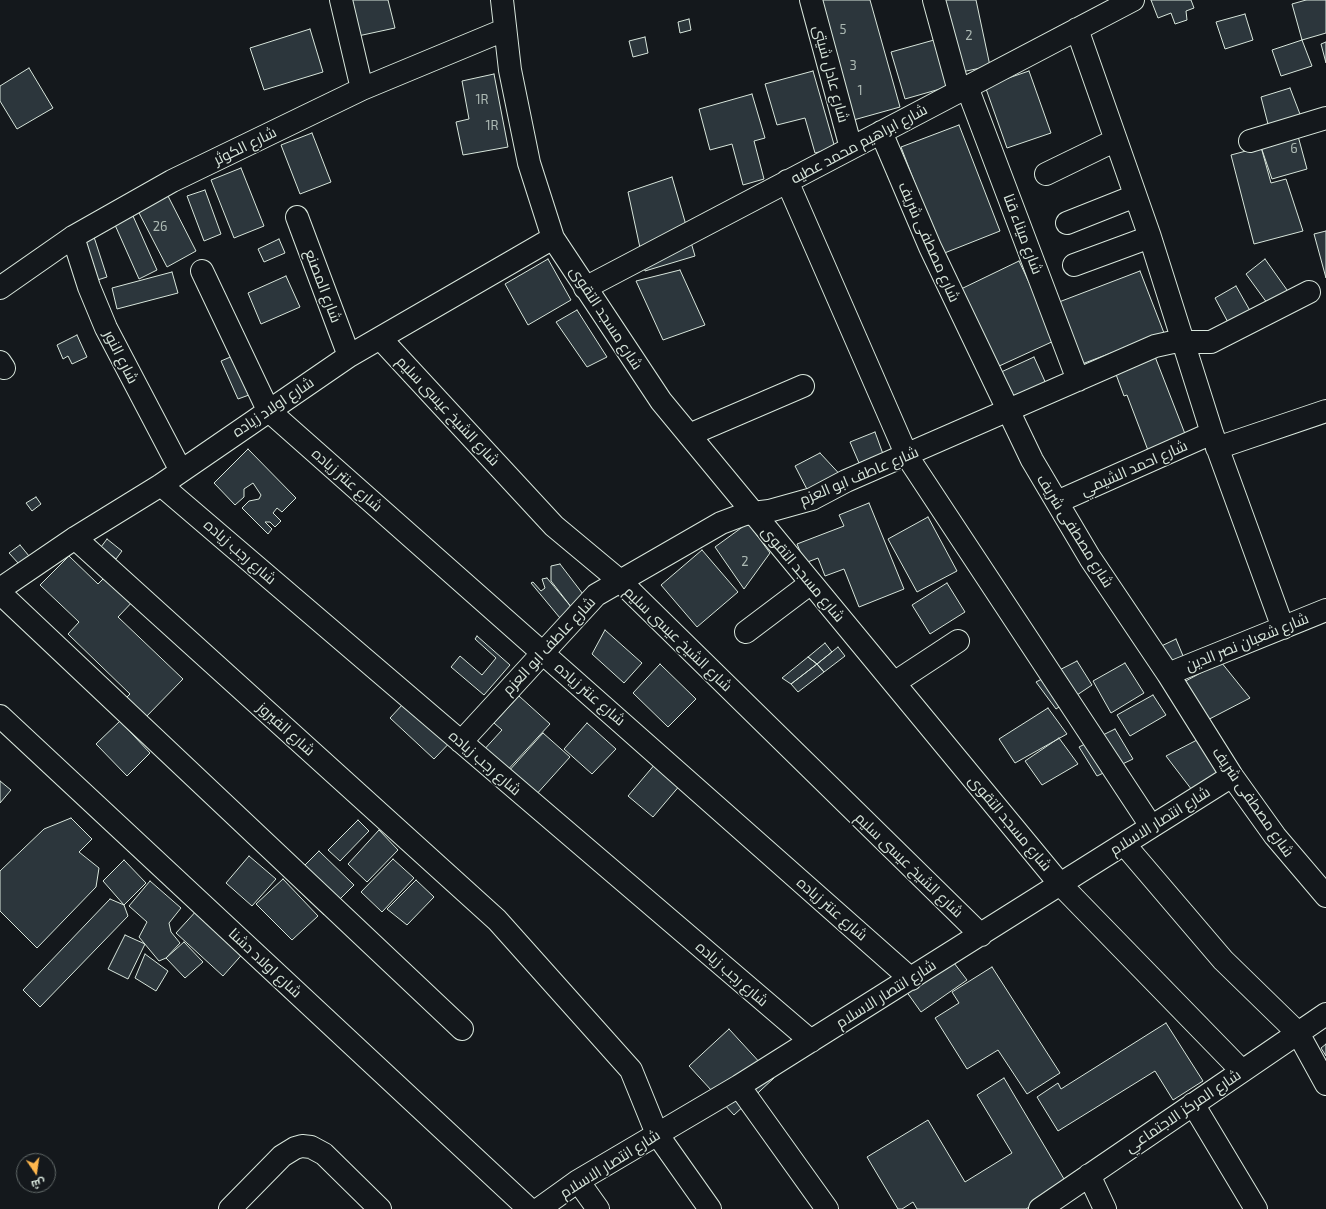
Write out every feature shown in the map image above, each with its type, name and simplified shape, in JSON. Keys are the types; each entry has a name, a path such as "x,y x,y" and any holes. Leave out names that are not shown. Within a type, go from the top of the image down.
{"street":[{"path":"341,0 362,89"},
{"name":"شارع مسجد التقوى","path":"502,0 504,30 510,70 529,163 553,238 661,401 1060,884 1242,1071"},
{"name":"شارع عادل شيتى","path":"811,0 851,148"},
{"name":"شارع ميناء قنا","path":"934,0 963,89 1078,380"},
{"name":"شارع ابراهيم محمد عطيه","path":"585,288 1133,0"},
{"path":"1077,29 1150,237 1214,441 1283,628"},
{"name":"شارع الكوثر","path":"0,288 73,237 172,181 362,89 504,30"},
{"path":"1250,141 1326,118"},
{"name":"شارع مصطفى شريف","path":"881,132 930,247 1032,460 1090,558 1168,674 1232,776 1275,836 1326,896"},
{"path":"1046,174 1116,140"},
{"path":"788,182 907,456 1151,826"},
{"path":"1067,222 1136,196"},
{"name":"شارع المصنع","path":"297,217 349,356"},
{"name":"شارع النور","path":"73,237 89,287 106,328 181,471"},
{"path":"1074,265 1150,237"},
{"name":"شارع اولاد زياده","path":"0,589 75,538 161,485 268,410 349,356 553,238"},
{"path":"202,271 268,410"},
{"name":"شارع عاطف ابو العزم","path":"461,742 596,595 721,523 753,513 769,512 812,499 846,481 907,456 1155,346 1183,342 1201,343 1221,338 1309,292"},
{"name":"شارع الشيخ عيسى سليم","path":"380,338 554,526 620,581 981,935"},
{"path":"689,435 804,386"},
{"name":"شارع عنتر زياده","path":"268,410 911,979"},
{"name":"شارع احمد الشيمي","path":"1057,502 1214,441 1326,411"},
{"name":"شارع رجب زياده","path":"161,485 811,1041"},
{"name":"شارع الفيروز","path":"75,538 497,920 631,1070 657,1134 710,1209"},
{"path":"746,632 811,583"},
{"path":"0,593 462,1029"},
{"name":"شارع شعبان نصر الدين","path":"1168,674 1326,610"},
{"path":"894,683 958,641"},
{"name":"شارع اولاد دشنا","path":"0,716 529,1209"},
{"name":"شارع انتصار الاسلام","path":"539,1209 578,1181 739,1086 1232,776"},
{"path":"1124,844 1223,960 1298,1033 1326,1084"},
{"name":"شارع المركز الاجتماعي","path":"1040,1209 1326,1014"},
{"path":"739,1086 827,1209"},
{"path":"1194,1104 1256,1209"},
{"path":"230,1209 282,1156 295,1148 302,1146 311,1147 324,1154 380,1209"},
{"path":"1089,1175 1105,1209"},
{"path":"578,1181 598,1209"}],"building":[{"path":"350,0 388,0 395,28 358,36"},
{"path":"819,0 870,0 900,107 850,121"},
{"path":"942,0 976,0 990,66 957,73"},
{"path":"1151,0 1191,0 1194,8 1186,11 1187,20 1175,24 1171,13 1158,18"},
{"path":"1306,0 1326,0 1326,33 1302,40 1292,4"},
{"path":"1245,14 1253,40 1225,49 1216,22"},
{"path":"689,19 691,30 680,33 678,22"},
{"path":"310,29 323,72 264,90 250,48"},
{"path":"645,37 648,53 633,57 629,41"},
{"path":"934,40 947,87 905,99 891,52"},
{"path":"1302,40 1312,66 1281,76 1272,50"},
{"path":"1326,42 1326,63 1321,44"},
{"path":"29,68 53,108 17,129 0,101 0,86"},
{"path":"813,71 835,148 815,153 805,118 777,125 765,84"},
{"path":"1029,71 1051,133 1007,148 985,86"},
{"path":"494,74 508,147 463,155 456,122 469,119 462,81"},
{"path":"1290,88 1303,122 1270,132 1261,97"},
{"path":"752,94 765,138 754,141 764,179 743,185 732,144 710,150 699,109"},
{"path":"959,125 1000,231 942,254 901,147"},
{"path":"312,133 331,182 300,194 281,145"},
{"path":"1298,136 1307,169 1272,179 1261,147"},
{"path":"1261,147 1271,183 1286,179 1303,231 1254,244 1231,155"},
{"path":"241,168 264,226 234,238 211,180"},
{"path":"672,177 695,256 645,271 628,192"},
{"path":"205,190 221,234 204,241 187,196"},
{"path":"168,196 196,251 167,267 138,211"},
{"path":"133,216 157,270 139,279 115,225"},
{"path":"1326,231 1326,278 1314,234"},
{"path":"94,237 107,277 91,282 75,243"},
{"path":"279,239 285,253 264,262 258,249"},
{"path":"548,259 571,300 528,325 505,284"},
{"path":"1265,259 1292,297 1270,307 1246,274"},
{"path":"1019,261 1056,340 997,367 961,289"},
{"path":"680,270 705,325 663,340 636,281"},
{"path":"1140,271 1164,333 1082,364 1059,302"},
{"path":"172,272 178,293 117,309 112,288"},
{"path":"286,276 300,307 261,324 248,293"},
{"path":"1236,286 1253,316 1231,328 1215,298"},
{"path":"577,310 607,357 587,367 556,322"},
{"path":"77,335 87,357 72,364 68,356 63,359 57,345"},
{"path":"1154,354 1187,439 1149,453 1127,395 1124,396 1114,369"},
{"path":"235,355 249,395 238,399 221,361"},
{"path":"1034,357 1047,386 1013,402 999,373"},
{"path":"875,432 883,454 859,463 850,442"},
{"path":"248,449 296,498 282,512 277,508 273,513 281,521 275,527 270,522 265,522 272,529 268,534 242,508 249,501 259,499 261,495 253,483 244,489 244,497 235,505 214,483"},
{"path":"820,453 846,481 812,499 795,466"},
{"path":"36,497 41,504 32,511 26,503"},
{"path":"869,503 904,589 859,607 844,569 825,576 818,558 805,563 797,544 844,526 839,515"},
{"path":"928,517 957,571 917,592 888,539"},
{"path":"748,523 770,553 744,589 715,547"},
{"path":"107,539 122,551 116,559 101,547"},
{"path":"20,545 29,556 19,564 9,553"},
{"path":"702,550 738,592 697,627 661,585"},
{"path":"69,556 98,584 109,573 136,598 118,617 183,679 144,719 124,700 130,694 68,634 79,622 40,585"},
{"path":"560,564 586,598 572,608 551,581 551,566"},
{"path":"547,578 572,608 560,618 531,583 533,582 541,591 545,588 542,579"},
{"path":"947,583 965,612 930,634 912,605"},
{"path":"605,630 642,663 624,683 592,654"},
{"path":"477,636 510,665 484,695 451,667 460,656 482,675 496,658 475,639"},
{"path":"1176,639 1186,663 1162,675 1149,652"},
{"path":"825,643 832,652 817,664 808,657"},
{"path":"838,647 845,656 824,672 817,664"},
{"path":"808,657 817,664 791,684 782,678"},
{"path":"1077,661 1092,685 1056,709 1036,682"},
{"path":"1221,662 1250,698 1194,727 1169,690"},
{"path":"1125,663 1144,693 1111,713 1093,681"},
{"path":"660,664 696,699 668,727 633,693"},
{"path":"817,664 824,672 798,692 791,684"},
{"path":"416,690 461,731 434,759 390,718"},
{"path":"1153,695 1166,715 1130,736 1117,715"},
{"path":"519,696 550,724 504,774 481,753 502,730 494,723"},
{"path":"1048,708 1067,734 1015,763 999,739"},
{"path":"120,721 150,753 127,776 96,744"},
{"path":"587,723 616,749 592,774 564,749"},
{"path":"1115,729 1133,759 1097,776 1079,747"},
{"path":"543,733 570,757 526,806 499,782"},
{"path":"1059,738 1078,764 1042,785 1025,761"},
{"path":"1197,740 1222,777 1195,794 1166,756"},
{"path":"656,763 681,784 653,817 628,796"},
{"path":"0,781 11,790 0,803"},
{"path":"71,818 92,839 79,852 99,868 96,887 37,948 0,911 0,871 44,829"},
{"path":"358,820 369,831 340,861 328,850"},
{"path":"379,830 398,850 367,882 348,864"},
{"path":"319,851 354,885 324,915 289,881"},
{"path":"249,856 276,879 252,906 226,883"},
{"path":"393,859 414,878 382,912 361,892"},
{"path":"124,860 146,883 124,905 103,881"},
{"path":"283,879 318,916 292,940 256,904"},
{"path":"416,880 434,897 407,925 387,909"},
{"path":"150,881 181,908 169,923 171,932 180,943 166,958 159,961 139,937 147,922 129,906"},
{"path":"110,899 124,905 128,916 40,1007 23,990"},
{"path":"199,908 246,950 223,976 176,933"},
{"path":"125,935 145,944 128,979 108,969"},
{"path":"184,942 203,962 185,978 166,958"},
{"path":"145,954 168,971 156,991 135,978"},
{"path":"951,959 967,980 921,1012 906,991"},
{"path":"992,967 1060,1073 1027,1094 998,1050 967,1069 935,1018 959,1003 952,992"},
{"path":"1166,1023 1203,1081 1173,1100 1155,1071 1058,1131 1037,1097 1058,1083 1061,1089"},
{"path":"729,1029 774,1078 734,1115 689,1066"},
{"path":"1326,1044 1326,1056 1321,1048"},
{"path":"1004,1078 1067,1184 1026,1209 917,1209 913,1202 902,1209 898,1209 867,1157 928,1120 965,1182 1012,1153 977,1095"}]}
